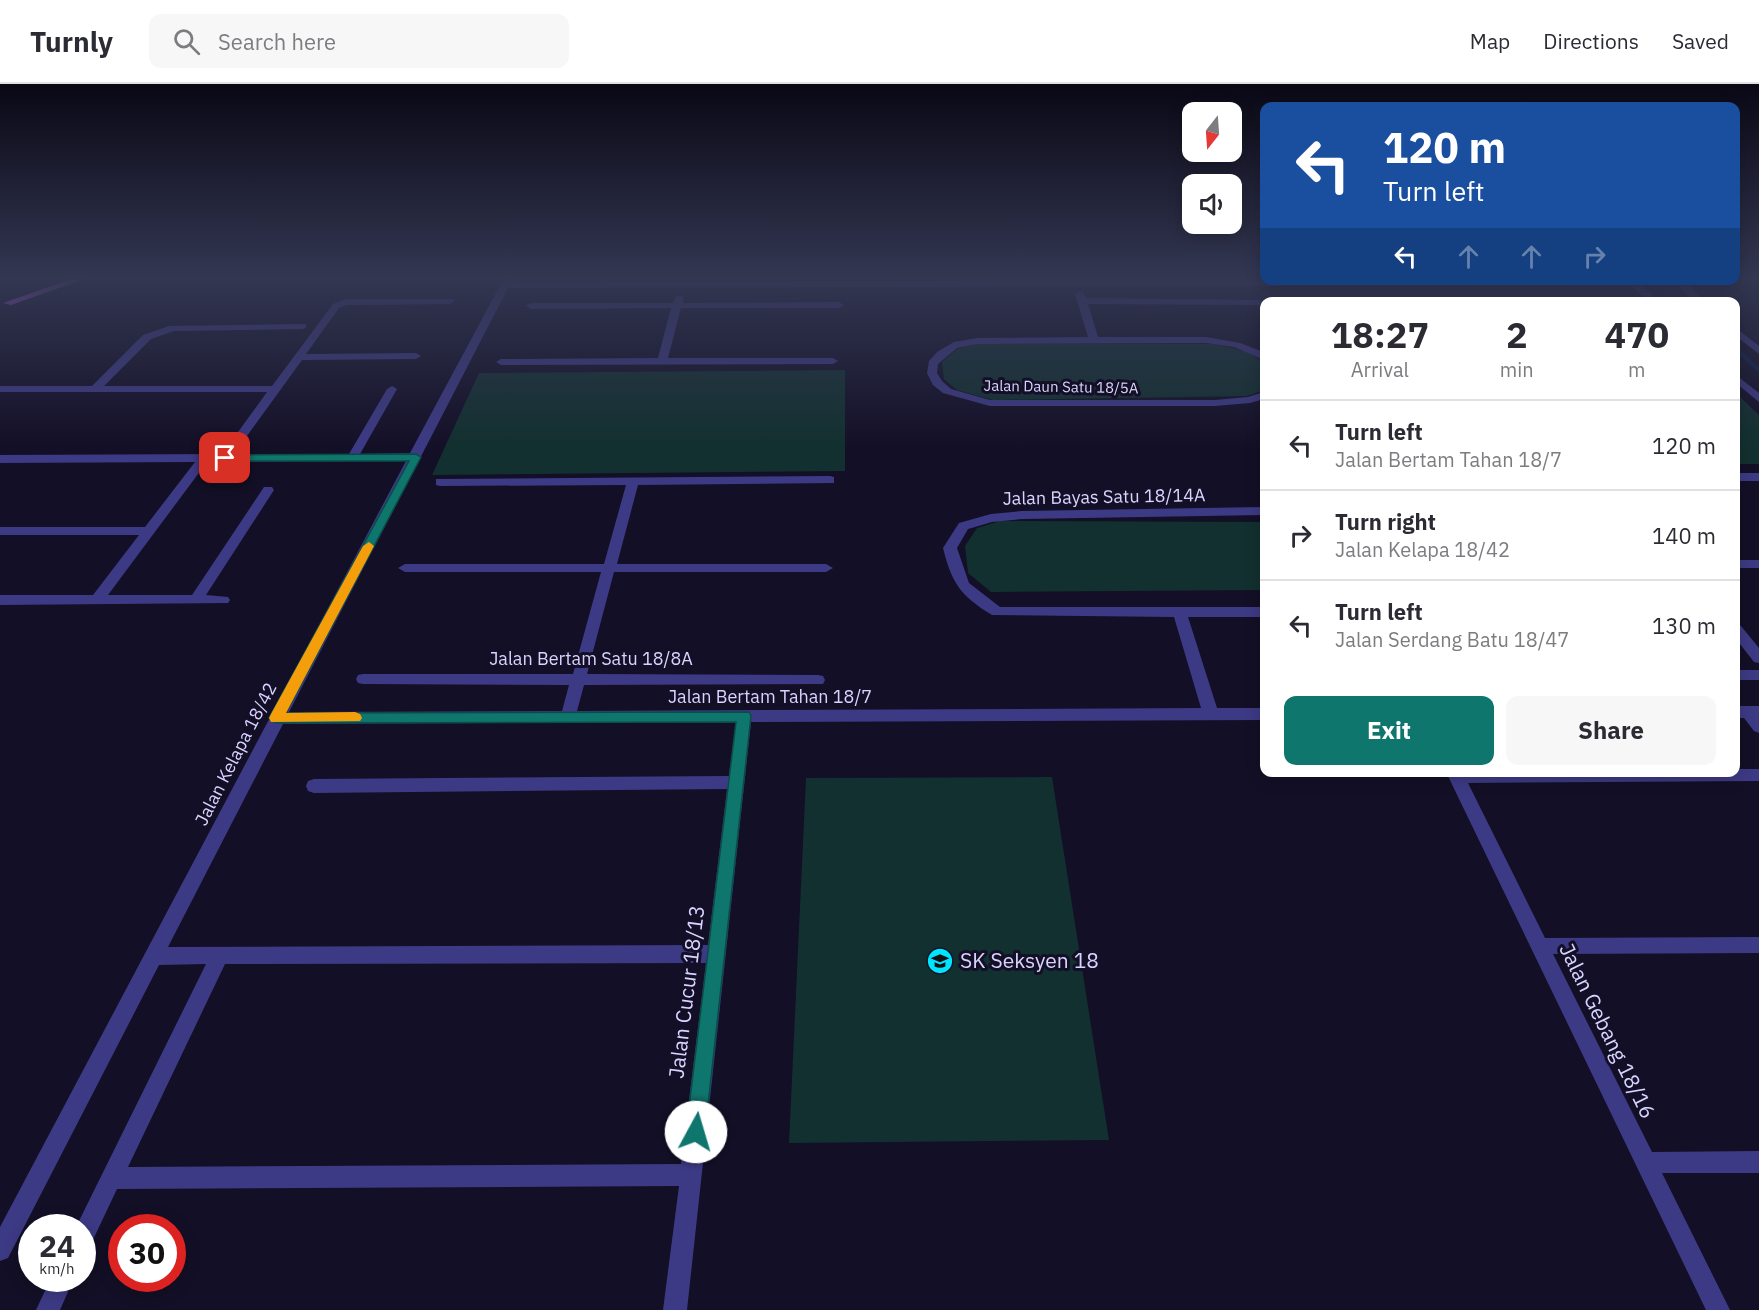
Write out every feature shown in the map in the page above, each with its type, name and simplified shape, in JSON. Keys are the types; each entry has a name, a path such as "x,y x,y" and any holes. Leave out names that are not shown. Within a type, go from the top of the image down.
{"street":[{"path":"95,389 147,337 152,335"},
{"path":"225,458 315,335"},
{"name":"Jalan Kelapa 18/42","path":"0,1250 276,718 416,457 478,335"},
{"path":"662,362 669,335"},
{"path":"1093,335 1094,340"},
{"path":"1741,335 1759,351"},
{"name":"Jalan Daun Satu 18/5A","path":"1260,354 1230,342 1206,340 1000,339 954,345 933,363 932,373 937,383 946,391 990,403 1215,403 1250,400 1260,396"},
{"path":"299,357 416,356"},
{"path":"501,362 833,362"},
{"path":"1740,382 1759,399"},
{"path":"0,389 276,389"},
{"path":"352,458 392,389"},
{"path":"2,461 416,457"},
{"path":"97,600 204,458"},
{"path":"1740,477 1759,477"},
{"path":"440,482 830,480"},
{"path":"568,717 633,481"},
{"path":"196,600 268,490"},
{"name":"Jalan Bayas Satu 18/14A","path":"1260,511 1022,515 991,518 963,526 950,548 957,579 973,597 997,612 1260,612"},
{"path":"0,531 149,531"},
{"path":"1740,564 1759,564"},
{"path":"405,568 826,568"},
{"path":"0,600 223,600"},
{"path":"1180,613 1211,715"},
{"path":"1740,635 1759,658"},
{"path":"1740,675 1759,675"},
{"name":"Jalan Bertam Satu 18/8A","path":"363,679 818,680"},
{"path":"1747,712 1759,727"},
{"name":"Jalan Bertam Tahan 18/7","path":"276,718 1260,714"},
{"name":"Jalan Cucur 18/13","path":"675,1310 744,716"},
{"path":"1740,776 1759,776"},
{"name":"Jalan Gebang 18/16","path":"1456,777 1718,1310"},
{"path":"314,786 736,782"},
{"path":"1539,946 1759,945"},
{"path":"154,956 716,954"},
{"path":"94,1214 220,956"},
{"path":"1646,1163 1759,1162"},
{"path":"112,1178 690,1175"},
{"path":"48,1310 56,1292"}],"green space":[{"path":"976,344 1212,344 1241,350 1260,360 1260,391 1247,396 993,400 957,390 944,379 942,362 957,349"},
{"path":"845,370 845,471 432,475 479,373"},
{"path":"1740,397 1759,415 1759,464 1740,464"},
{"path":"1000,521 1260,522 1260,590 991,592 968,573 965,546 977,528"},
{"path":"1052,777 1109,1140 789,1143 806,778"}],"waterway":[{"path":"1740,353 1759,370"}],"slow traffic":[{"path":"355,718 276,718 369,546"}],"place":[{"name":"SK Seksyen 18","path":"940,961"}],"route":[{"path":"225,458 416,457 276,718 744,716 696,1132"}]}
